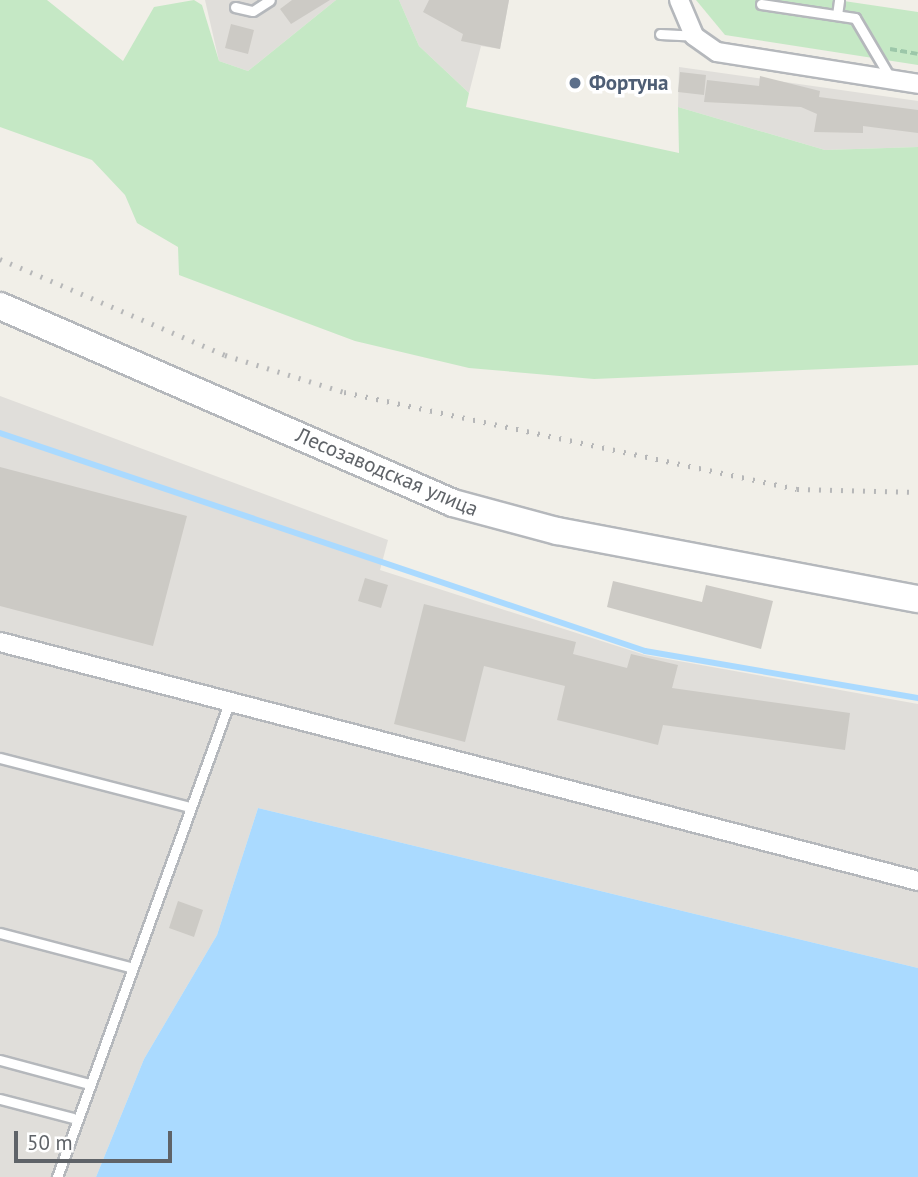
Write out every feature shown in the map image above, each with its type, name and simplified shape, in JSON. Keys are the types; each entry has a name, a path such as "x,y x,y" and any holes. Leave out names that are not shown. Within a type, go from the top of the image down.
{"main road":[{"name":"Лесозаводская улица","path":"0,306 480,511 918,598"}],"street":[{"path":"679,0 694,36 717,52 918,84"},
{"path":"0,642 918,881"}],"lane":[{"path":"235,7 253,11 270,0"},
{"path":"836,15 839,0"},
{"path":"761,4 855,18 891,79"},
{"path":"660,34 694,36"},
{"path":"57,1177 73,1118 229,703"},
{"path":"0,758 190,807"},
{"path":"0,933 130,967"},
{"path":"0,1060 86,1083"},
{"path":"0,1099 73,1118"}],"path":[{"path":"871,46 918,54"}],"shaded area":[{"path":"205,0 336,0 248,71 219,61"},
{"path":"399,0 509,0 500,49 481,46 469,93 419,46"},
{"path":"679,67 918,101 918,147 825,150 678,107"},
{"path":"0,396 388,540 380,570 645,655 918,704 918,968 258,808 217,935 144,1059 96,1177 0,1177"}],"green space":[{"path":"0,0 47,0 123,61 154,7 194,0 202,5 219,61 248,71 336,0 399,0 419,46 469,93 466,107 679,153 678,107 825,150 918,147 918,365 594,379 469,368 355,341 179,275 178,247 137,223 125,195 92,160 0,127"},
{"path":"696,0 837,0 918,12 918,65 725,35"}],"water":[{"path":"258,808 918,968 918,1177 96,1177 144,1059 217,935"}],"building":[{"path":"292,0 330,0 291,24 280,9"},
{"path":"429,0 509,0 500,49 461,41 463,34 423,12"},
{"path":"231,24 254,30 248,54 225,48"},
{"path":"680,72 706,75 704,95 678,92"},
{"path":"760,76 820,91 819,97 918,110 918,133 863,126 863,133 814,132 817,114 801,107 704,102 707,80 759,86"},
{"path":"0,467 187,516 153,646 0,606"},
{"path":"365,578 388,585 381,608 358,601"},
{"path":"613,581 702,602 706,585 773,601 761,649 607,607"},
{"path":"424,604 576,642 573,654 627,668 631,654 678,665 672,688 850,713 845,750 663,725 658,745 557,720 565,686 484,666 465,742 394,724"},
{"path":"178,901 203,910 194,937 169,928"}],"waterway":[{"path":"0,433 645,651 918,698"}],"railway":[{"path":"0,259 225,355 344,392 797,489 918,492"}],"place":[{"name":"Фортуна","path":"575,83"}]}
